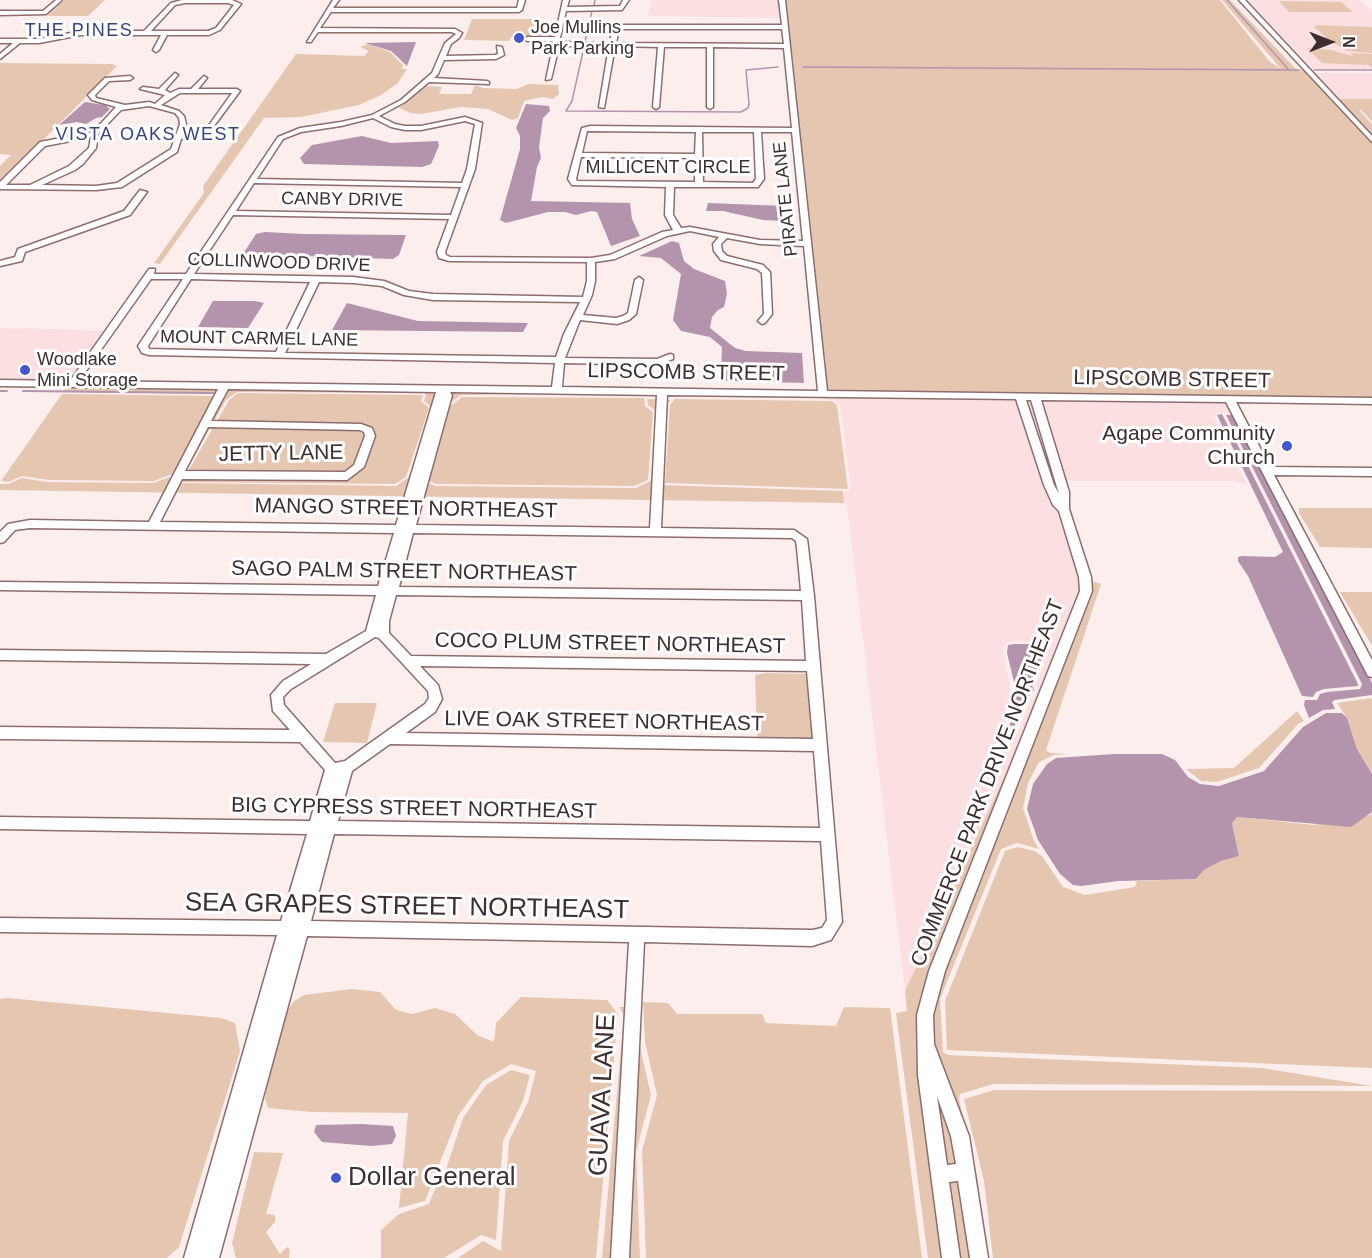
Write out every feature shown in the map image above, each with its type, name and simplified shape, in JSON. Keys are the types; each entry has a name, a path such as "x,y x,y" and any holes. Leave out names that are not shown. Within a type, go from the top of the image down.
{"street":[{"path":"0,12 44,13 59,0"},
{"path":"309,41 336,0"},
{"path":"429,10 434,0"},
{"path":"473,10 477,0"},
{"path":"330,10 519,10 522,0"},
{"path":"548,79 566,0"},
{"path":"564,9 622,8 626,0"},
{"name":"PIRATE LANE","path":"782,0 824,394"},
{"path":"1242,0 1372,140"},
{"path":"0,41 18,42 81,33 146,33 165,33 214,32 237,4 229,1 176,2 146,33"},
{"path":"602,107 615,29 623,26 785,27"},
{"name":"MOUNT CARMEL LANE","path":"316,30 458,31 457,37 448,43 438,69 403,101 374,116 290,133 276,142 143,346 145,351 152,353 658,362 670,357"},
{"path":"156,50 165,33"},
{"path":"527,39 613,44 786,46"},
{"path":"0,57 18,42"},
{"path":"656,107 661,44"},
{"path":"710,45 710,107"},
{"path":"442,58 496,57 501,55 500,47"},
{"path":"161,91 175,75"},
{"path":"124,107 94,99 91,95 109,78 130,78"},
{"path":"194,90 204,78"},
{"path":"428,80 487,83"},
{"path":"143,89 170,94 194,90 235,90 237,93 209,129 180,136"},
{"path":"157,105 170,94"},
{"path":"0,186 31,187 114,186 126,182 174,150 183,123 180,114 157,105 137,104 115,110 95,134 92,148 85,157 72,168 31,187"},
{"path":"374,116 393,126 405,128 421,128 465,119 479,123 471,169 441,252 449,259 591,260 620,254 678,231 702,230 760,242 808,244"},
{"name":"MILLICENT CIRCLE","path":"757,130 760,179 753,185 575,183 572,179 584,129 795,130"},
{"path":"699,129 699,185"},
{"path":"0,186 43,144 95,134"},
{"path":"577,155 699,156"},
{"path":"50,187 54,180 51,178"},
{"path":"251,181 464,185"},
{"path":"670,185 669,215 678,231"},
{"path":"0,264 19,259 21,251 127,213 143,192"},
{"name":"CANBY DRIVE","path":"231,213 453,217"},
{"path":"725,235 717,244 718,251 724,258 760,267 766,272 768,314 762,321"},
{"path":"557,389 560,359 568,334 586,300 591,281 591,260"},
{"name":"COLLINWOOD DRIVE","path":"73,383 150,273 188,277 369,281 407,293 433,297 586,300"},
{"path":"279,355 316,279"},
{"path":"579,317 617,321 632,314 639,280"},
{"name":"LIPSCOMB STREET","path":"0,383 1372,401"},
{"path":"152,526 225,385"},
{"path":"339,768 301,736 278,707 276,701 278,694 287,685 329,659 377,634 383,621 387,591 435,422 447,395 444,388"},
{"path":"655,531 662,391"},
{"path":"1020,396 1036,442 1041,448 1048,470 1053,475"},
{"name":"COMMERCE PARK DRIVE NORTHEAST","path":"1035,396 1053,475 1064,492 1064,508"},
{"path":"1229,398 1372,672"},
{"name":"JETTY LANE","path":"179,474 347,476 359,467 370,436 368,430 361,427 205,424"},
{"path":"1267,471 1372,472"},
{"name":"COMMERCE PARK DRIVE NORTHEAST","path":"951,1258 926,1075 925,1015 937,971 1084,599 1085,577 1064,508 1058,495 1051,489 1053,475"},
{"name":"MANGO STREET NORTHEAST","path":"0,539 12,527 30,524 784,533 798,537 803,543 807,596"},
{"name":"SAGO PALM STREET NORTHEAST","path":"0,586 807,596"},
{"path":"807,596 828,836"},
{"path":"210,1258 294,928 339,768 389,738 430,708 436,699 434,689 377,634"},
{"path":"0,655 329,659"},
{"name":"COCO PLUM STREET NORTHEAST","path":"406,661 813,666"},
{"path":"0,733 301,736"},
{"name":"LIVE OAK STREET NORTHEAST","path":"389,738 820,745"},
{"name":"BIG CYPRESS STREET NORTHEAST","path":"0,823 828,836"},
{"name":"SEA GRAPES STREET NORTHEAST","path":"0,925 812,938 826,935 835,922 828,836"},
{"path":"192,1258 294,928"},
{"name":"GUAVA LANE","path":"620,1258 638,935"},
{"name":"COMMERCE PARK DRIVE NORTHEAST","path":"926,1040 953,1110 967,1172 979,1258"},
{"path":"940,1174 967,1172"}],"shaded area":[{"path":"65,0 105,0 88,16 47,16"},
{"path":"652,0 780,0 782,18 648,16"},
{"path":"782,0 1220,0 1270,62 1281,69 1222,0 1230,0 1296,69 1306,70 1372,140 1372,400 823,394"},
{"path":"1248,0 1359,0 1372,11 1372,70 1314,70"},
{"path":"1279,1 1341,2 1353,12 1289,12"},
{"path":"472,19 540,19 535,37 511,37 509,41 464,40"},
{"path":"1317,25 1372,27 1372,53 1347,51 1314,27"},
{"path":"416,42 407,66 391,51 365,43"},
{"path":"369,44 390,52 403,65 402,69 407,69 398,83 381,95 359,105 301,117 264,118 160,264 154,263 204,193 203,186 296,54 364,56 369,51 360,47"},
{"path":"1307,48 1331,50 1353,56 1350,53 1372,54 1372,68 1364,62 1366,65 1322,63"},
{"path":"0,63 111,64 117,66 0,183 0,166 11,155 0,154"},
{"path":"1312,73 1372,73 1372,99 1338,99"},
{"path":"1312,73 1338,99 1372,99 1372,122 1359,110 1372,124 1372,137"},
{"path":"528,84 558,85 559,94 553,99 542,97 524,101 518,118 512,120 488,109 461,107 421,114 399,108 427,86 442,87 439,94 471,94 475,85 483,88 517,89"},
{"path":"85,102 105,105 110,109 102,117 86,124 77,122 59,125"},
{"path":"526,104 549,106 550,111 543,118 539,147 541,158 537,167 531,201 630,203 632,219 640,236 611,246 597,212 591,211 576,215 565,212 548,212 506,223 500,220 520,149 520,136 516,128"},
{"path":"362,136 391,143 438,141 439,146 431,164 422,167 304,164 300,158 312,145"},
{"path":"708,203 785,206 784,221 763,220 723,211 706,211"},
{"path":"265,232 406,235 399,255 393,259 243,254 256,234"},
{"path":"672,241 679,243 684,261 694,269 725,281 727,294 724,307 712,317 710,328 735,348 746,351 802,353 804,383 726,381 721,370 722,347 710,337 681,331 673,320 681,274 661,258 639,256"},
{"path":"213,301 264,303 248,328 198,327"},
{"path":"347,303 418,321 528,323 523,332 332,330"},
{"path":"0,328 104,331 70,380 0,380"},
{"path":"67,385 521,395 461,395 446,406 427,483 436,486 636,488 652,480 657,412 648,405 647,399 671,400 667,405 663,485 843,491 844,503 0,490 0,484 8,484 22,478 48,482 153,483 176,475 216,394 63,392","holes":["237,392 426,394 424,401 432,408 409,477 396,486 179,483 226,400"]},
{"path":"238,393 423,395 421,401 429,408 406,477 395,484 182,482 229,400"},
{"path":"62,394 215,396 175,473 154,481 49,480 22,476 8,482 1,481"},
{"path":"821,396 1225,400 1233,415 1221,412 1213,415 1247,485 1233,481 1068,481 1069,503 1089,566 1089,580 1079,616 905,991 847,505 844,503 843,492 851,489 840,405 834,400 822,399","holes":["1013,641 1037,642 1045,646 1048,655 1036,684 1038,691 1029,703 1020,728 1014,733 1006,730 1005,725 1009,713 1010,685 1003,652 1005,644"]},
{"path":"462,397 644,398 645,406 653,412 648,480 634,486 436,484 429,481 449,407"},
{"path":"675,399 832,401 837,405 848,489 665,483 670,405"},
{"path":"1222,414 1358,686 1324,689 1316,692 1313,697 1302,696 1248,576 1238,561 1238,557 1242,556 1275,557 1283,552 1217,415"},
{"path":"1226,415 1233,415 1286,510 1295,511 1311,544 1304,546 1372,683 1372,695 1335,700 1332,702 1335,709 1323,710 1309,718 1304,705 1305,700 1317,700 1320,694 1327,692 1360,689 1362,684"},
{"path":"1299,508 1372,508 1372,548 1320,547 1299,513"},
{"path":"1089,580 1101,584 1046,750 1050,753 1068,754 1054,755 1039,762 1028,783 1023,808 1039,849 1017,843 1001,849 940,999 943,1052 948,1055 1262,1068 1372,1086 993,1084 960,1094 959,1099 978,1182 987,1258 928,1258 896,1013 907,1011 905,991 1079,616"},
{"path":"1340,592 1372,592 1372,646"},
{"path":"1037,644 1044,654 1031,683 1034,690 1025,701 1013,730 1009,726 1014,715 1015,686 1007,653 1008,645"},
{"path":"765,673 810,674 815,733 812,738 805,741 760,739 757,735 755,675"},
{"path":"1371,698 1372,774 1357,749 1347,718 1337,703"},
{"path":"335,703 377,703 367,743 323,742"},
{"path":"1297,711 1304,721 1298,724 1259,768 1217,782 1201,781 1186,769 1234,768"},
{"path":"1326,713 1342,713 1347,718 1357,749 1372,774 1372,812 1351,827 1237,817 1232,823 1239,856 1221,861 1204,870 1196,879 1118,881 1082,886 1073,885 1060,874 1038,840 1027,809 1033,784 1047,764 1056,758 1114,754 1162,754 1175,760 1188,777 1200,784 1219,786 1264,771 1303,727"},
{"path":"1372,812 1372,1068 947,1050 945,1001 1005,851 1018,847 1034,851 1042,856 1063,887 1085,895 1135,887 1137,881 1196,879 1204,870 1221,861 1239,856 1232,822 1237,817 1314,825 1370,815"},
{"path":"352,989 380,992 396,1010 412,1014 435,1008 455,1014 477,1035 494,1042 496,1023 521,997 607,1000 618,1014 596,1258 458,1258 483,1241 501,1251 509,1141 528,1102 536,1071 511,1064 483,1081 458,1116 425,1201 399,1208 408,1113 312,1112 268,1108 265,1099 269,1068 284,1016 293,1002 304,995"},
{"path":"0,999 221,1018 235,1023 240,1051 179,1247 167,1258 0,1258"},
{"path":"643,1002 668,1003 677,1014 762,1014 766,1023 836,1026 844,1007 890,1008 922,1258 646,1258 642,1151 657,1095 645,1042"},
{"path":"619,1007 638,1007 639,1043 651,1095 636,1152 640,1258 602,1258 624,1015"},
{"path":"511,1070 530,1075 523,1101 503,1141 496,1240 481,1235 444,1258 381,1258 381,1230 399,1214 429,1204 440,1177 445,1172 463,1118 486,1085"},
{"path":"994,1090 1372,1091 1372,1258 993,1258 984,1181 964,1099"},
{"path":"316,1125 393,1126 396,1136 392,1144 371,1146 322,1142 314,1132"},
{"path":"254,1152 283,1153 266,1214 275,1215 275,1222 266,1232 280,1254 287,1247 290,1250 289,1258 236,1258 232,1243"}],"waterway":[{"path":"594,5 595,0"},
{"path":"1227,0 1289,70"},
{"path":"585,41 592,11"},
{"path":"584,47 572,101 566,111 741,112 748,108 749,104 746,70 778,67"},
{"path":"803,67 1289,70"},
{"path":"1289,70 1299,70"},
{"path":"1314,70 1372,70"},
{"path":"0,391 7,391"},
{"path":"23,391 213,393"}],"place":[{"name":"Joe Mullins Park Parking","path":"519,38"},
{"name":"Woodlake Mini Storage","path":"25,370"},
{"name":"Agape Community Church","path":"1287,446"},
{"name":"Dollar General","path":"336,1178"}],"district":[{"name":"THE PINES","path":"79,31"},
{"name":"VISTA OAKS WEST","path":"148,135"}]}
